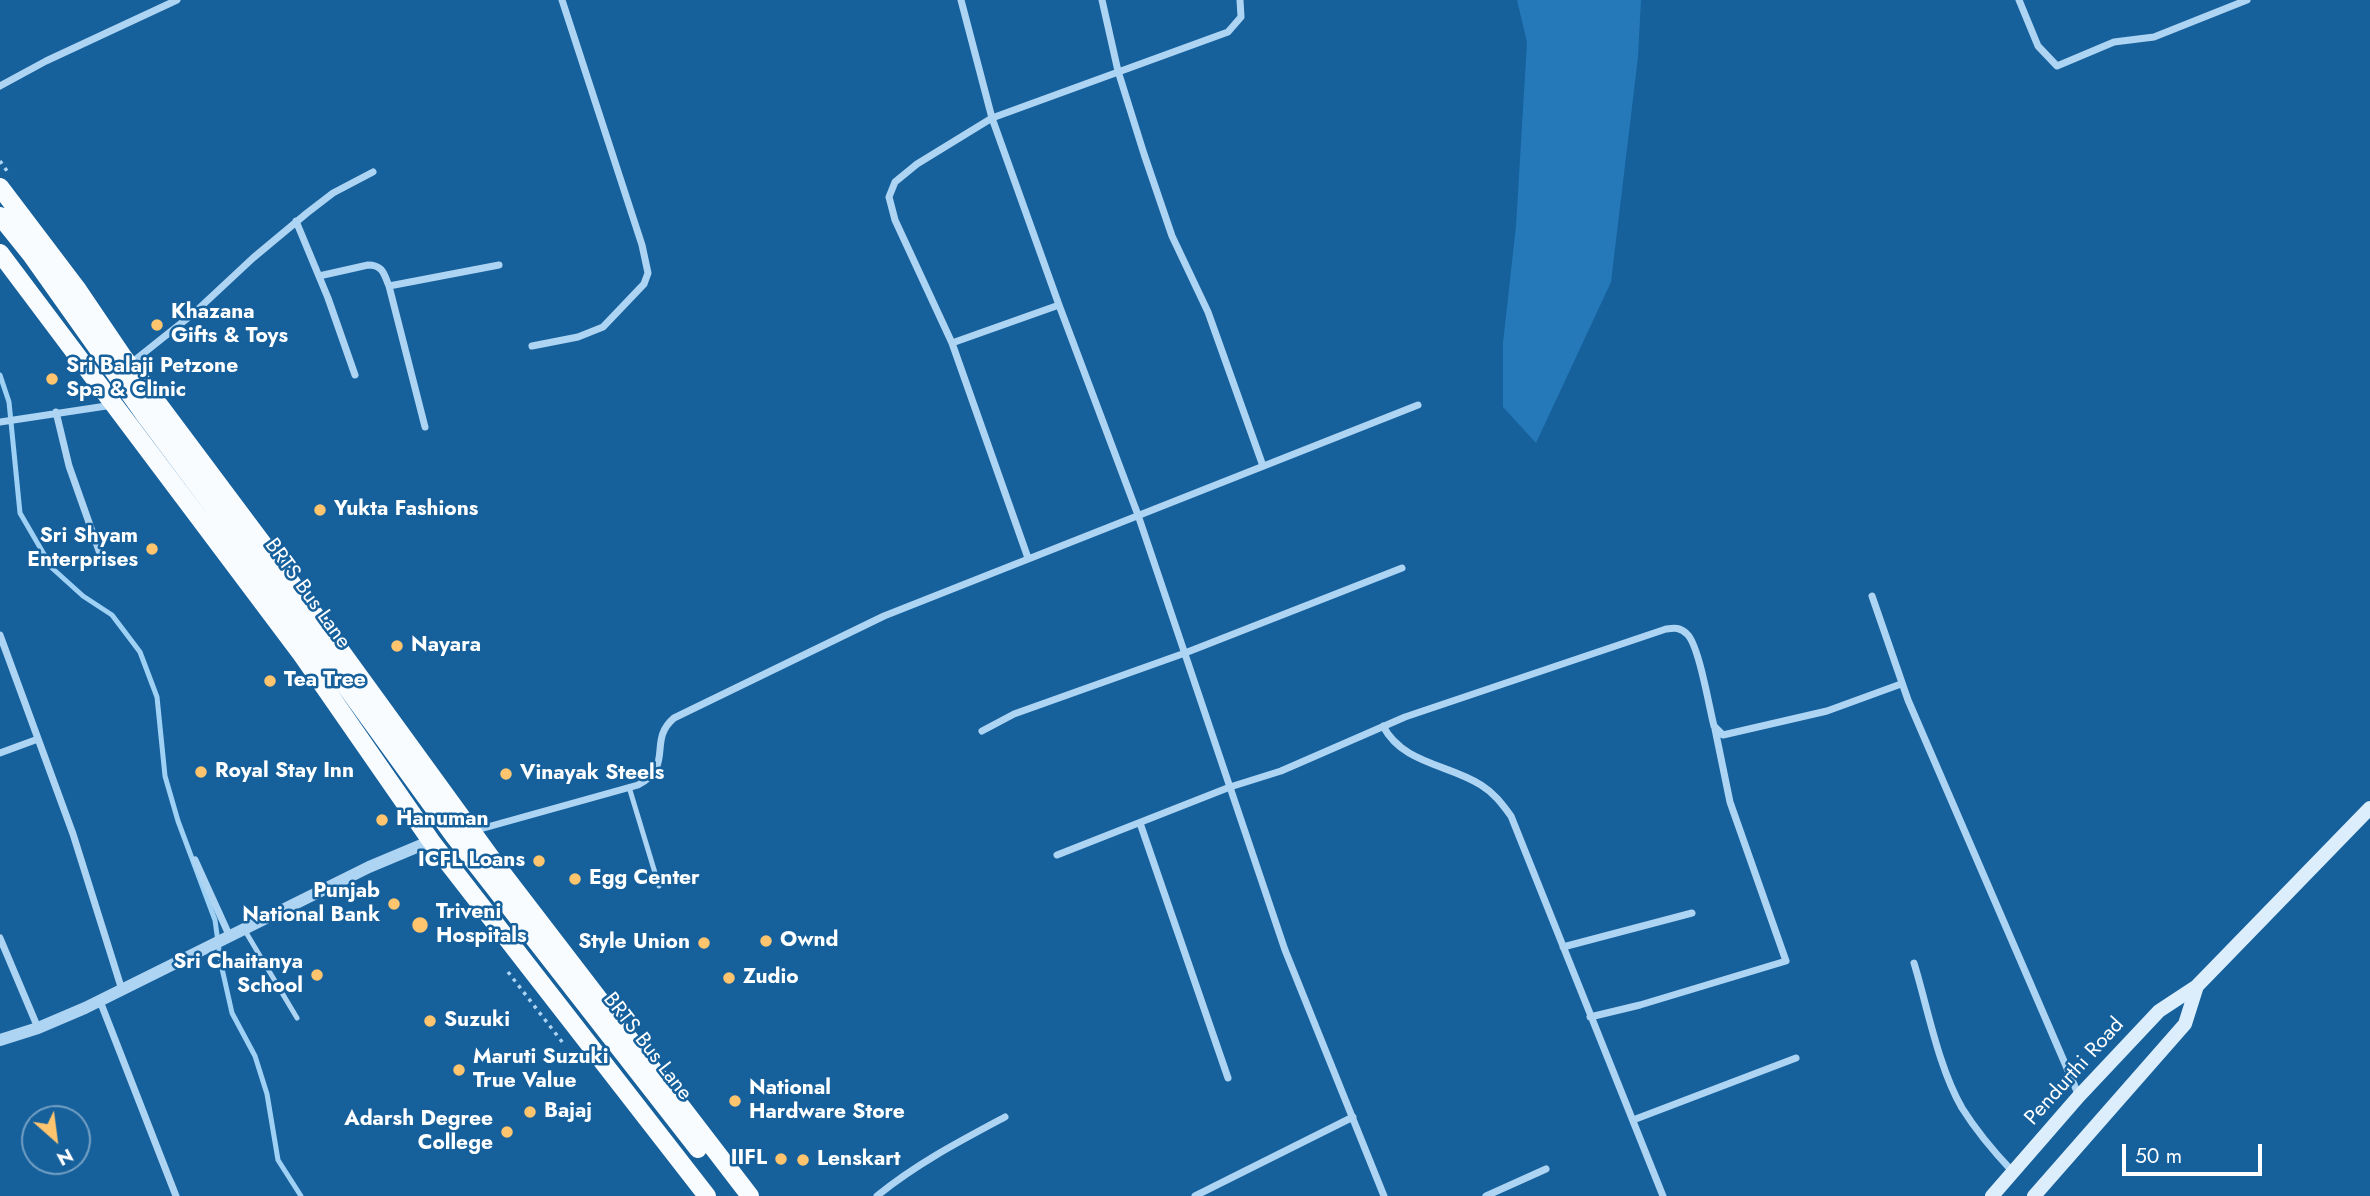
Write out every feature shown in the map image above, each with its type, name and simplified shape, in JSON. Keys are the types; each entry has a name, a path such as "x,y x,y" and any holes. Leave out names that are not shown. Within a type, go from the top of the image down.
{"main road":[{"path":"0,187 71,279 129,364 500,870 750,1196"},
{"name":"BRTS Bus Lane","path":"0,216 32,256 144,414 295,616 454,836 735,1196"},
{"path":"0,253 302,655 431,841 707,1196"},
{"name":"Pendurthi Road","path":"1992,1196 2159,1011 2197,986 2370,808"},
{"path":"431,841 472,831"},
{"name":"Pendurthi Road","path":"2034,1196 2185,1024 2197,986"}],"street":[{"path":"0,86 46,61 177,0"},
{"path":"532,346 578,337 603,327 644,284 648,273 642,245 562,0"},
{"path":"961,0 992,118 1138,515 1285,950 1384,1196"},
{"path":"1102,0 1118,71 1172,236 1208,312 1262,466"},
{"path":"1028,558 952,343 895,220 890,206 890,190 895,182 916,164 992,118 1228,32 1241,17 1240,0"},
{"path":"2019,0 2038,46 2057,66 2114,42 2154,37 2247,0"},
{"path":"129,364 194,313 296,221 333,193 373,173"},
{"path":"296,221 355,375"},
{"path":"319,276 368,265 376,265 384,273 425,427"},
{"path":"388,286 499,265"},
{"path":"952,343 1059,305"},
{"path":"1,422 113,405"},
{"path":"472,831 646,780 653,774 660,758 663,730 674,718 884,616 1418,405"},
{"path":"56,412 69,466 103,562"},
{"path":"982,731 1014,714 1185,653 1402,568"},
{"path":"1872,596 1901,684 2080,1096"},
{"path":"1057,855 1230,787 1281,772 1383,726 1657,631 1676,628 1688,635 1693,643 1730,802 1786,961 1640,1005 1590,1017"},
{"path":"0,635 3,656 38,739 92,891 122,991"},
{"path":"1714,726 1719,734 1727,736 1827,712 1901,684"},
{"path":"1383,726 1389,738 1403,750 1479,784 1496,796 1511,817 1663,1196"},
{"path":"0,753 38,739"},
{"path":"1140,823 1228,1078"},
{"path":"0,1040 37,1028 122,991 369,867 431,841"},
{"path":"195,860 228,938"},
{"path":"1563,947 1692,912"},
{"path":"0,938 37,1028"},
{"path":"1914,963 1948,1078 1962,1107 1984,1140 2013,1172"},
{"path":"100,1001 176,1196"},
{"path":"1633,1120 1796,1058"},
{"path":"877,1196 912,1170 1005,1117"},
{"path":"1195,1196 1353,1117"},
{"path":"1486,1196 1546,1169"}],"lane":[{"path":"629,787 659,887"},
{"path":"244,929 297,1018"}],"shaded area":[{"path":"1517,0 1641,0 1638,57 1611,282 1536,443 1503,407 1503,343 1516,226 1527,42"}],"waterway":[{"path":"0,375 9,402 20,513 52,568 83,596 112,615 140,652 157,697 165,776 178,821 215,920 232,1013 255,1056 267,1094 278,1160 301,1196"}],"place":[{"name":"Khazana Gifts & Toys","path":"157,325"},
{"name":"Sri Balaji Petzone Spa & Clinic","path":"52,379"},
{"name":"Yukta Fashions","path":"320,510"},
{"name":"Sri Shyam Enterprises","path":"152,549"},
{"name":"Nayara","path":"397,646"},
{"name":"Tea Tree","path":"270,681"},
{"name":"Royal Stay Inn","path":"201,772"},
{"name":"Vinayak Steels","path":"506,774"},
{"name":"Hanuman","path":"382,820"},
{"name":"ICFL Loans","path":"539,861"},
{"name":"Egg Center","path":"575,879"},
{"name":"Punjab National Bank","path":"394,904"},
{"name":"Triveni Hospitals","path":"420,925"},
{"name":"Ownd","path":"766,941"},
{"name":"Style Union","path":"704,943"},
{"name":"Sri Chaitanya School","path":"317,975"},
{"name":"Zudio","path":"729,978"},
{"name":"Suzuki","path":"430,1021"},
{"name":"Maruti Suzuki True Value","path":"459,1070"},
{"name":"National Hardware Store","path":"735,1101"},
{"name":"Bajaj","path":"530,1112"},
{"name":"Adarsh Degree College","path":"507,1132"},
{"name":"IIFL","path":"781,1159"},
{"name":"Lenskart","path":"803,1160"}]}
